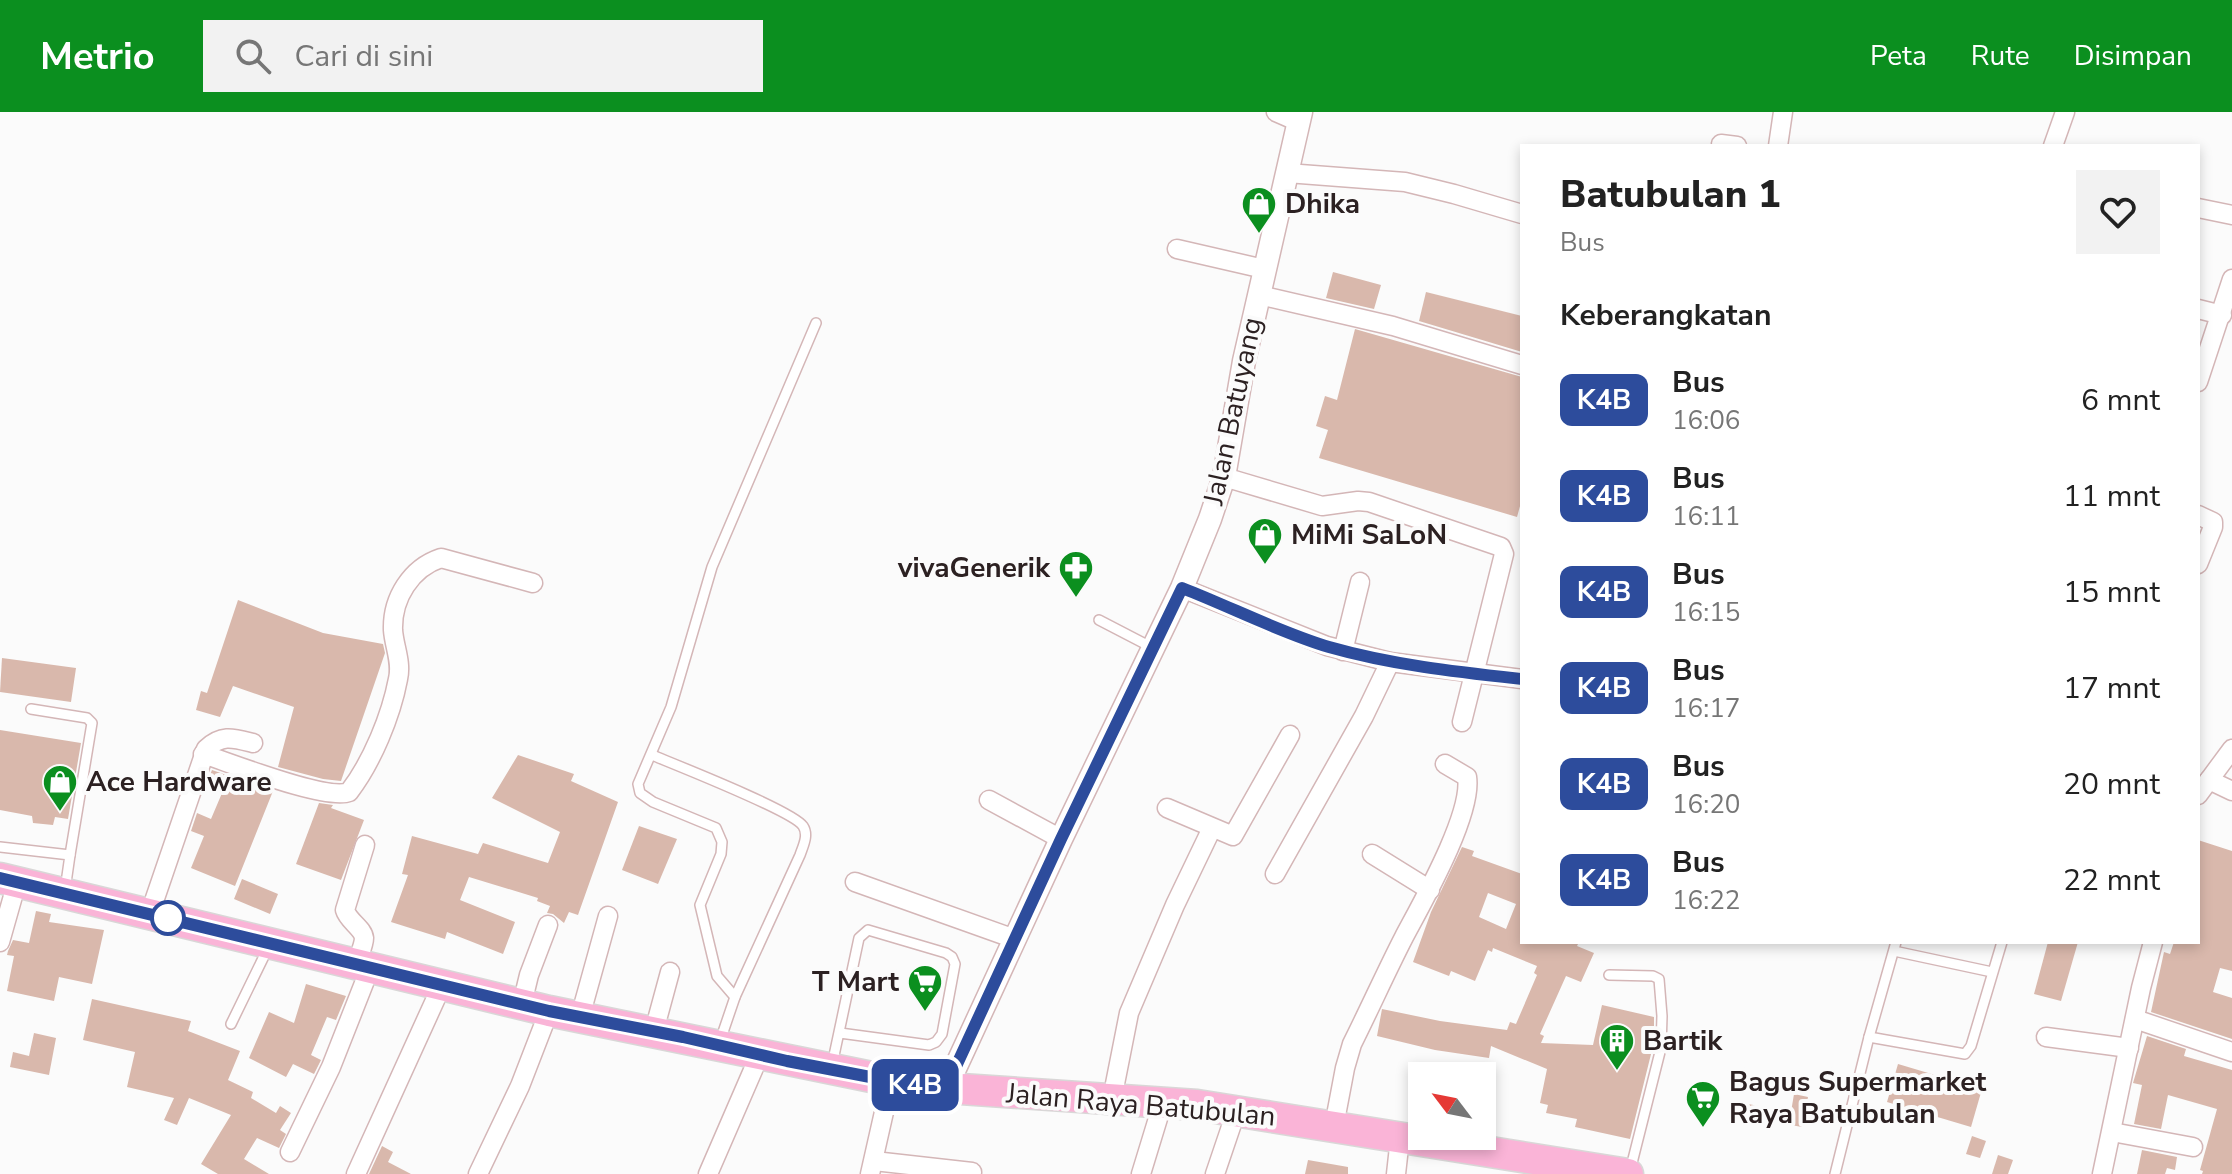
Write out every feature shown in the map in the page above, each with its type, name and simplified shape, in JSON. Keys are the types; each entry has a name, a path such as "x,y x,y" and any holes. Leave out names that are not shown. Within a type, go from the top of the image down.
{"highway":[{"name":"Jalan Raya Batubulan","path":"8,880 535,1007 891,1081 946,1088 1163,1102 1400,1138 1493,1163 1617,1173"}],"street":[{"path":"1276,112 1300,117"},
{"path":"1778,144 1783,112"},
{"path":"2054,144 2065,112"},
{"name":"Jalan Batuyang","path":"946,1088 1182,588 1224,477 1244,361 1300,117"},
{"path":"1287,173 1405,182 1520,213"},
{"path":"2200,208 2232,215"},
{"path":"1177,249 1264,269"},
{"path":"2200,376 2232,279"},
{"path":"1259,295 1393,326 1520,364"},
{"path":"2200,310 2222,315"},
{"path":"1224,477 1322,506 1369,502 1501,547 1504,554 1462,722"},
{"path":"2200,516 2213,522 2200,559"},
{"path":"203,754 310,789 335,795 349,792 372,750 393,696 399,665 393,623 403,586 429,562 441,558 533,583"},
{"path":"1343,651 1360,582"},
{"path":"1182,588 1343,651 1390,662 1520,679"},
{"path":"1275,874 1364,716 1390,662"},
{"path":"1167,808 1230,836 1237,834 1290,735"},
{"path":"150,913 203,754 215,741 226,737 253,743"},
{"path":"2201,789 2231,753"},
{"path":"1334,1126 1352,1044 1451,844 1468,784 1463,774 1445,764"},
{"path":"2201,789 2232,791"},
{"path":"989,800 1061,839"},
{"path":"1112,1099 1129,1013 1212,828"},
{"path":"290,1152 331,1067 363,966 363,934 347,917 345,910 365,845"},
{"path":"1372,854 1430,890"},
{"path":"0,942 8,880"},
{"path":"855,882 1015,939"},
{"path":"580,1017 608,916"},
{"path":"478,1174 520,1086 535,1007 529,975 548,925"},
{"path":"2102,1174 2153,944"},
{"path":"654,1031 670,972"},
{"path":"356,1174 442,985"},
{"path":"2135,1019 2232,1052"},
{"path":"2046,1037 2129,1048"},
{"path":"708,1174 760,1054"},
{"path":"891,1081 872,1168 972,1172"},
{"path":"1141,1174 1163,1102"},
{"path":"1215,1174 1236,1112"},
{"path":"2112,1132 2193,1147"},
{"path":"1396,1174 1400,1138"}],"lane":[{"path":"735,997 717,976 700,905 721,854 722,842 716,828 653,802 640,793 638,784 671,707 712,567 816,323"},
{"path":"1099,620 1154,649"},
{"path":"31,709 87,718 92,723 65,893"},
{"path":"652,755 802,823 807,835 735,997 719,1044"},
{"path":"0,847 70,855"},
{"path":"831,1069 859,938 863,932 868,930 952,957 955,964 942,1034 936,1042 929,1045 840,1033"},
{"path":"231,1024 270,943"},
{"path":"1869,1037 1965,1054 1971,1046 2001,944"},
{"path":"1835,1174 1895,946 1992,972"},
{"path":"1609,975 1653,976 1659,979 1662,1016 1661,1048 1617,1173"}],"building":[{"path":"1333,272 1381,285 1374,309 1326,298"},
{"path":"1426,292 1520,316 1520,351 1419,321"},
{"path":"1355,329 1520,376 1520,506 1517,517 1319,458 1328,430 1316,426 1325,396 1337,400"},
{"path":"238,600 323,633 383,644 385,653 341,781 278,767 294,707 233,686 220,717 196,710 201,691 207,693"},
{"path":"2,658 76,668 71,702 0,692"},
{"path":"0,730 81,743 68,819 55,817 53,825 33,823 32,816 0,810"},
{"path":"518,755 574,774 571,781 618,802 578,915 569,912 564,923 547,913 550,906 537,901 538,898 469,877 460,900 515,922 503,954 447,932 445,939 391,922 408,875 402,874 412,836 478,854 483,843 548,863 560,832 492,798"},
{"path":"212,770 273,791 235,886 191,868 204,836 191,831 197,813 211,819 225,786 208,780"},
{"path":"319,803 333,805 331,808 364,820 341,880 296,864"},
{"path":"639,826 677,839 658,884 622,870"},
{"path":"2200,841 2232,851 2232,971 2220,968 2213,992 2232,998 2232,1039 2151,1012 2164,952 2170,954 2173,944 2200,944"},
{"path":"1462,847 1474,851 1472,856 1520,873 1520,944 1578,944 1594,953 1581,982 1566,976 1540,1034 1544,1036 1541,1043 1593,1045 1602,1005 1654,1017 1654,1042 1630,1139 1575,1127 1577,1119 1546,1113 1548,1105 1540,1103 1547,1069 1491,1046 1489,1058 1435,1050 1377,1036 1382,1009 1507,1030 1510,1022 1516,1024 1537,975 1534,973 1537,966 1493,948 1492,952 1488,950 1475,981 1451,971 1449,976 1413,962 1431,912","holes":["1488,893 1516,904 1506,929 1479,917"]},
{"path":"242,879 278,894 270,914 234,899"},
{"path":"36,911 51,914 49,922 104,930 92,984 59,977 54,1001 7,991 14,956 7,955 8,951 13,940 29,943"},
{"path":"2047,944 2077,944 2061,1001 2034,994"},
{"path":"306,984 346,996 336,1020 327,1017 311,1055 321,1060 314,1074 293,1064 286,1077 249,1058 269,1012 294,1023"},
{"path":"92,999 191,1021 188,1031 240,1051 228,1080 253,1092 251,1098 276,1113 280,1106 291,1113 280,1130 286,1134 279,1148 257,1138 244,1159 269,1174 218,1174 201,1164 231,1115 189,1098 177,1125 164,1120 174,1098 127,1087 135,1052 83,1040"},
{"path":"34,1033 56,1038 49,1075 10,1067 13,1052 29,1056"},
{"path":"2147,1036 2186,1049 2184,1056 2232,1070 2232,1174 2202,1174 2200,1170 2217,1109 2168,1095 2161,1129 2134,1124 2142,1085 2133,1083"},
{"path":"1898,1064 1982,1089 1971,1127 1887,1102"},
{"path":"1794,1094 1808,1097 1802,1127 1746,1117 1748,1104 1791,1112"},
{"path":"1972,1136 1986,1141 1980,1158 1966,1154"},
{"path":"382,1146 393,1152 388,1162 411,1174 369,1174"},
{"path":"2142,1150 2177,1157 2175,1170 2167,1168 2165,1174 2137,1174"},
{"path":"1998,1155 2013,1160 2008,1174 1992,1174"},
{"path":"1308,1160 1348,1167 1348,1174 1305,1174"}],"bus line":[{"name":"K4B","path":"0,878 549,1011 719,1044 787,1061 946,1088 1182,588 1343,651 1390,662 1520,679"}],"place":[{"name":"Dhika","path":"1259,235"},
{"name":"MiMi SaLoN","path":"1265,566"},
{"name":"vivaGenerik","path":"1076,599"},
{"name":"Ace Hardware","path":"60,813"},
{"name":"T Mart","path":"925,1013"},
{"name":"Bartik","path":"1617,1072"},
{"name":"Bagus Supermarket Raya Batubulan","path":"1703,1129"}]}
